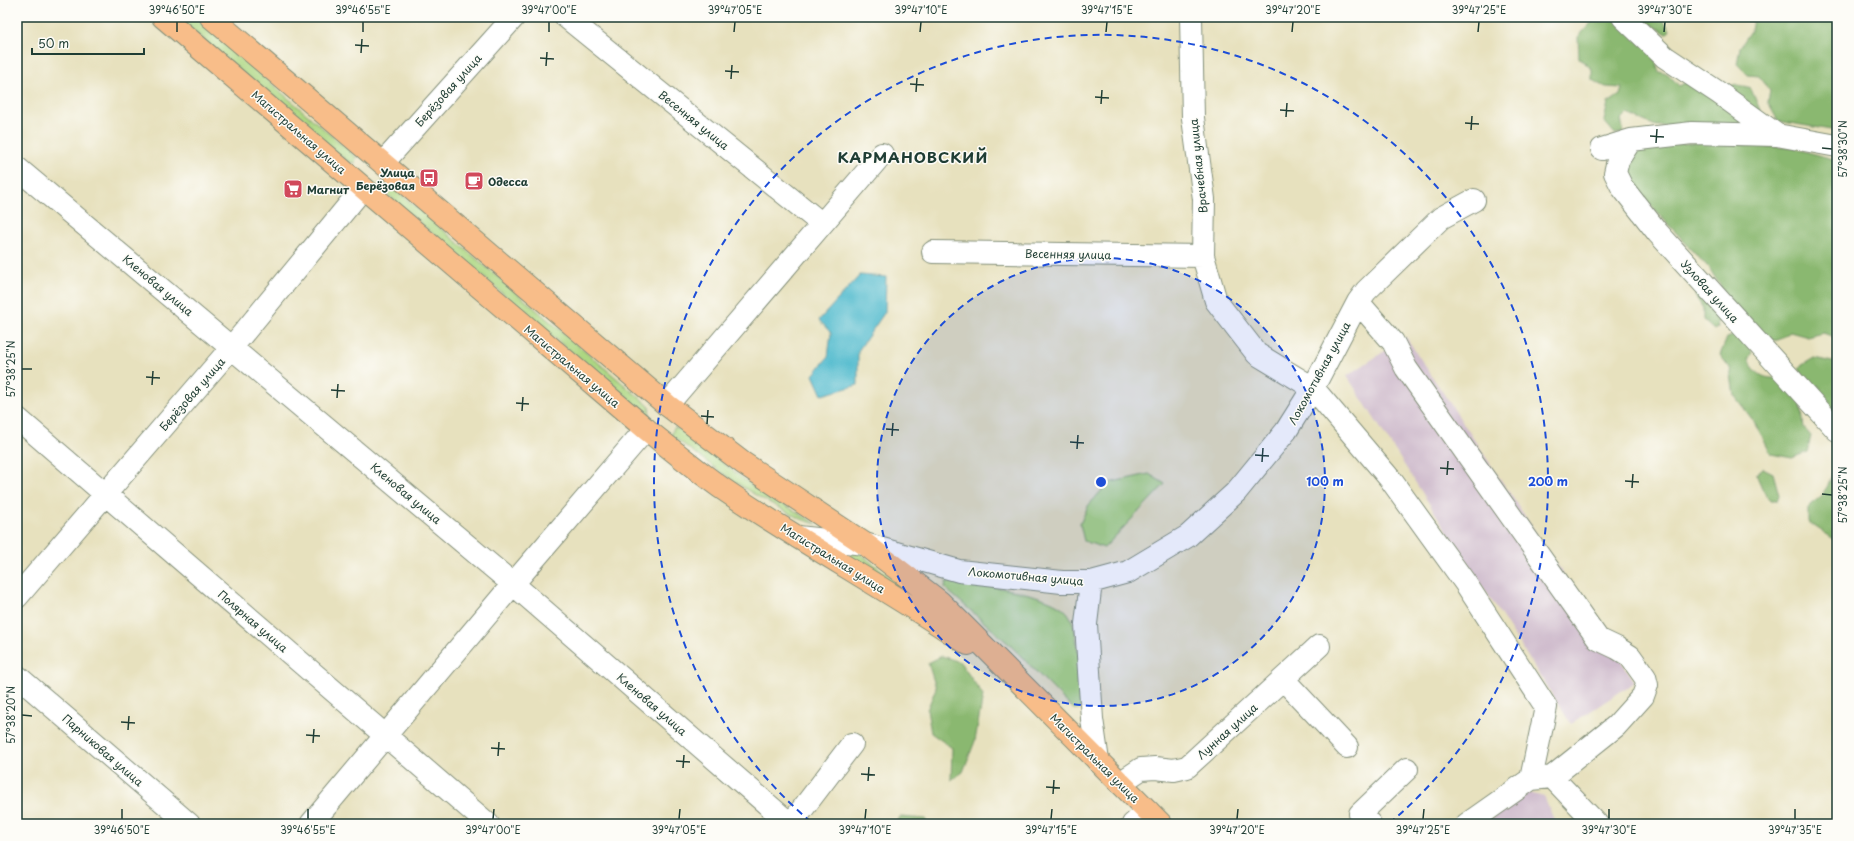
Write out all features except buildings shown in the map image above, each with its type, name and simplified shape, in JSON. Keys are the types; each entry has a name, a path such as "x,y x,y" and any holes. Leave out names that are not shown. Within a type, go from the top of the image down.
{"main road":[{"name":"Магистральная улица","path":"163,17 646,429 719,486 798,537 925,614 1012,674"},
{"name":"Магистральная улица","path":"211,17 667,405 743,463 865,544 940,602 1120,783 1147,820"},
{"path":"363,188 382,163"},
{"path":"646,429 667,405"}],"street":[{"name":"Берёзовая улица","path":"382,163 514,17"},
{"name":"Весенняя улица","path":"566,17 822,224"},
{"name":"Врачебная улица","path":"1191,17 1193,118 1204,199 1204,256 1216,301 1257,354 1313,388 1396,487 1466,584 1546,707 1542,778"},
{"path":"1622,17 1664,57 1719,93 1777,135"},
{"path":"1602,149 1631,140 1692,133 1777,135 1837,146"},
{"name":"Узловая улица","path":"1631,140 1618,160 1615,173 1622,187 1658,233 1837,430"},
{"path":"667,405 882,154"},
{"name":"Кленовая улица","path":"17,168 513,584 790,824"},
{"name":"Берёзовая улица","path":"17,597 232,347 363,188"},
{"name":"Локомотивная улица","path":"798,537 865,544 959,571 1062,582 1091,582 1128,572 1188,536 1236,492 1286,431 1313,388 1358,302 1366,291 1441,218 1474,200"},
{"name":"Весенняя улица","path":"933,252 1204,256"},
{"path":"1358,302 1393,342 1406,368 1598,639 1630,656 1645,678 1647,685 1643,696 1616,726 1542,778 1467,824"},
{"name":"Полярная улица","path":"17,418 488,824"},
{"path":"311,824 646,429"},
{"path":"1091,582 1086,624 1092,719 1098,761"},
{"name":"Лунная улица","path":"1120,783 1141,769 1155,768 1174,770 1187,767 1319,646"},
{"name":"Парниковая улица","path":"17,676 189,824"},
{"path":"1283,679 1347,748"},
{"path":"790,824 852,744"},
{"path":"1370,824 1360,814 1407,769"},
{"path":"1542,778 1597,824"}],"shaded area":[{"path":"1406,337 1635,682 1571,724 1347,376"},
{"path":"1526,792 1544,797 1556,824 1484,824"}],"green space":[{"path":"177,17 194,17 356,157 355,163 347,161"},
{"path":"1593,17 1624,17 1651,46 1659,72 1668,74 1679,86 1695,78 1721,92 1735,84 1751,89 1760,110 1757,122 1723,125 1656,126 1627,114 1621,120 1624,133 1615,134 1604,121 1608,103 1620,95 1622,88 1606,87 1592,80 1592,69 1579,58 1578,37 1591,23"},
{"path":"1643,17 1661,17 1670,30 1667,34 1647,22"},
{"path":"1751,17 1837,17 1837,131 1778,121 1768,103 1770,90 1759,76 1748,75 1737,64 1740,47 1751,31 1753,19"},
{"path":"1702,142 1793,148 1837,160 1837,338 1823,333 1808,337 1790,332 1778,340 1769,341 1730,301 1709,268 1624,177 1624,165 1634,153 1668,145"},
{"path":"381,182 390,185 649,406 650,415 642,413 382,190"},
{"path":"1697,292 1727,321 1717,321 1718,327 1714,330 1703,320 1703,308 1695,296"},
{"path":"1738,328 1752,352 1748,360 1758,373 1769,378 1780,378 1801,403 1804,428 1811,436 1807,452 1792,458 1771,454 1755,423 1734,395 1730,368 1720,355 1727,338 1735,335"},
{"path":"1814,358 1837,363 1837,421 1807,387 1799,367"},
{"path":"674,428 678,428 755,488 817,524 792,515 736,483 671,435"},
{"path":"1837,450 1837,541 1808,522 1808,508 1822,494 1829,483 1834,469"},
{"path":"1763,468 1773,473 1779,495 1777,501 1771,501 1762,488 1756,474"},
{"path":"1149,474 1165,484 1104,548 1084,541 1080,524 1088,506 1108,483"},
{"path":"829,548 857,551 920,601"},
{"path":"957,581 1015,591 1046,599 1058,605 1067,612 1074,627 1082,676 1080,710 1073,709 1009,644 945,588 946,582"},
{"path":"942,656 960,662 983,695 975,741 963,772 951,780 952,748 931,733 927,710 936,688 928,663"},
{"path":"900,817 925,819 928,824 895,824"}],"water":[{"path":"860,275 886,277 885,312 858,351 858,385 822,395 813,375 828,357 831,333 819,320"}],"place":[{"name":"Улица Берёзовая","path":"429,178"},
{"name":"Одесса","path":"474,181"},
{"name":"Магнит","path":"293,189"}],"district":[{"name":"КАРМАНОВСКИЙ","path":"913,156"}]}
